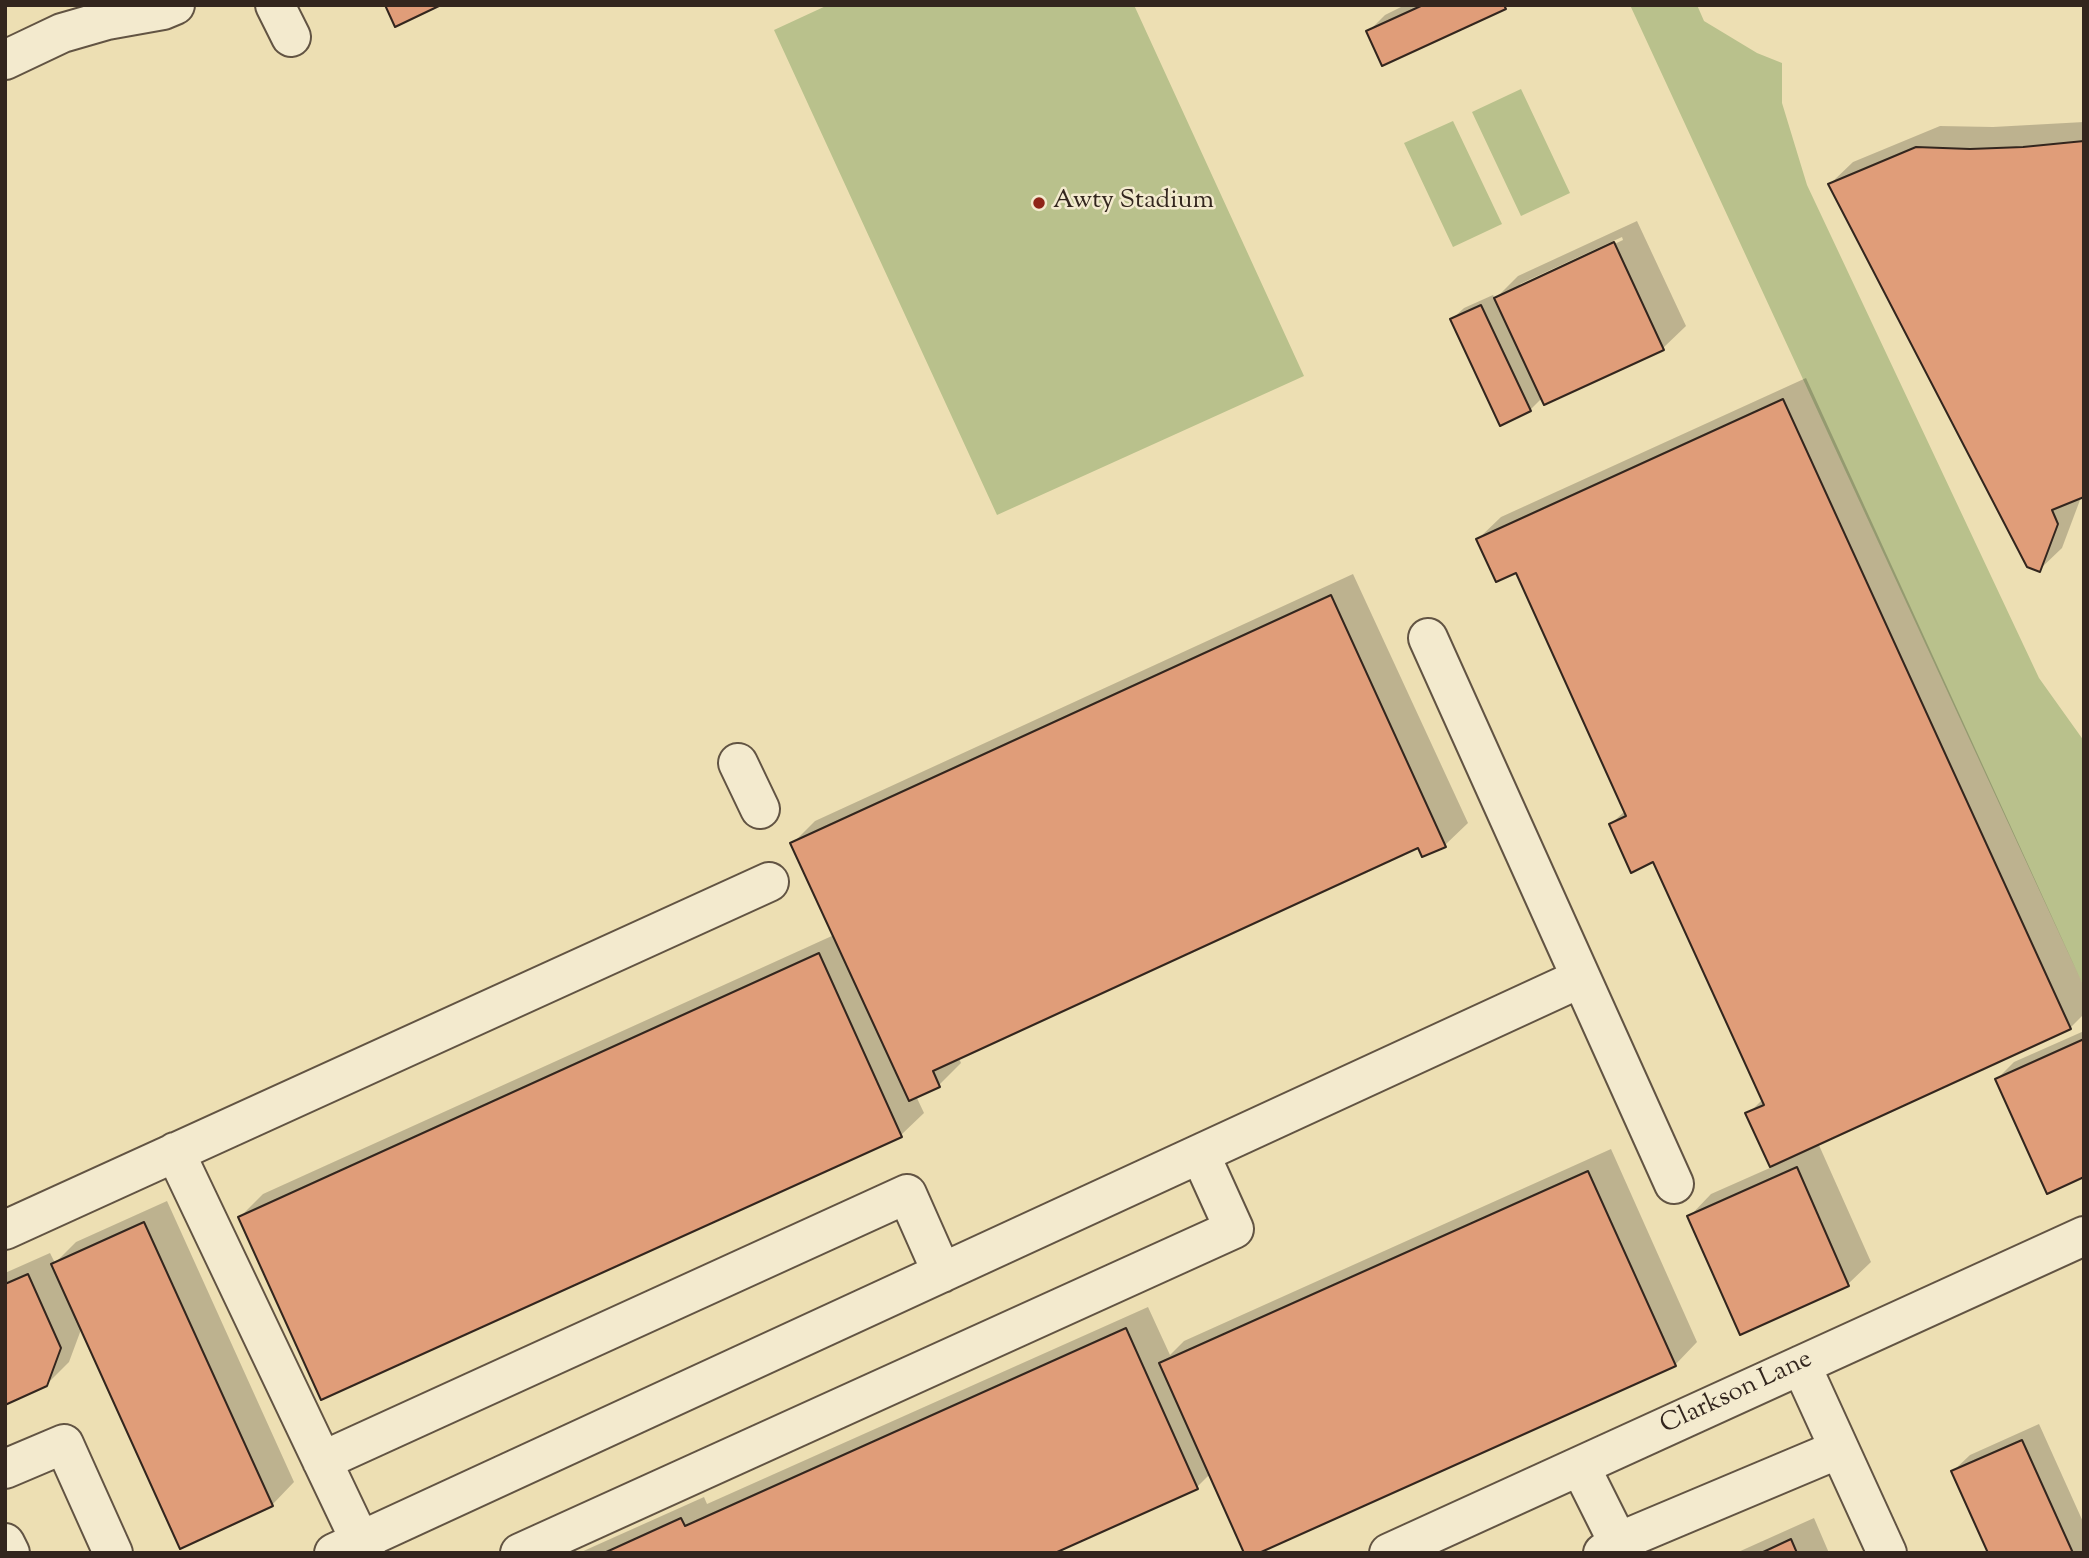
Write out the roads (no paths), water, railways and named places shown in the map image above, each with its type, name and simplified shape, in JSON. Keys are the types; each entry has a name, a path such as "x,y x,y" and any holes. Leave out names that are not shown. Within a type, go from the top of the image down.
{"street":[{"path":"5,60 62,33 175,5"},
{"path":"1428,638 1674,1184"},
{"path":"738,762 760,809"},
{"path":"5,1230 769,882"},
{"path":"175,1152 322,1461 353,1549 1581,978"},
{"path":"520,1553 1234,1229 1200,1154"},
{"path":"322,1461 907,1194 942,1273"},
{"name":"Clarkson Lane","path":"1389,1553 2084,1236"},
{"path":"1801,1365 1887,1553"},
{"path":"5,1469 64,1444 113,1553"},
{"path":"1580,1466 1610,1547 1839,1449"},
{"path":"5,1543 10,1553"}],"place":[{"name":"Awty Stadium","path":"1039,203"}]}
